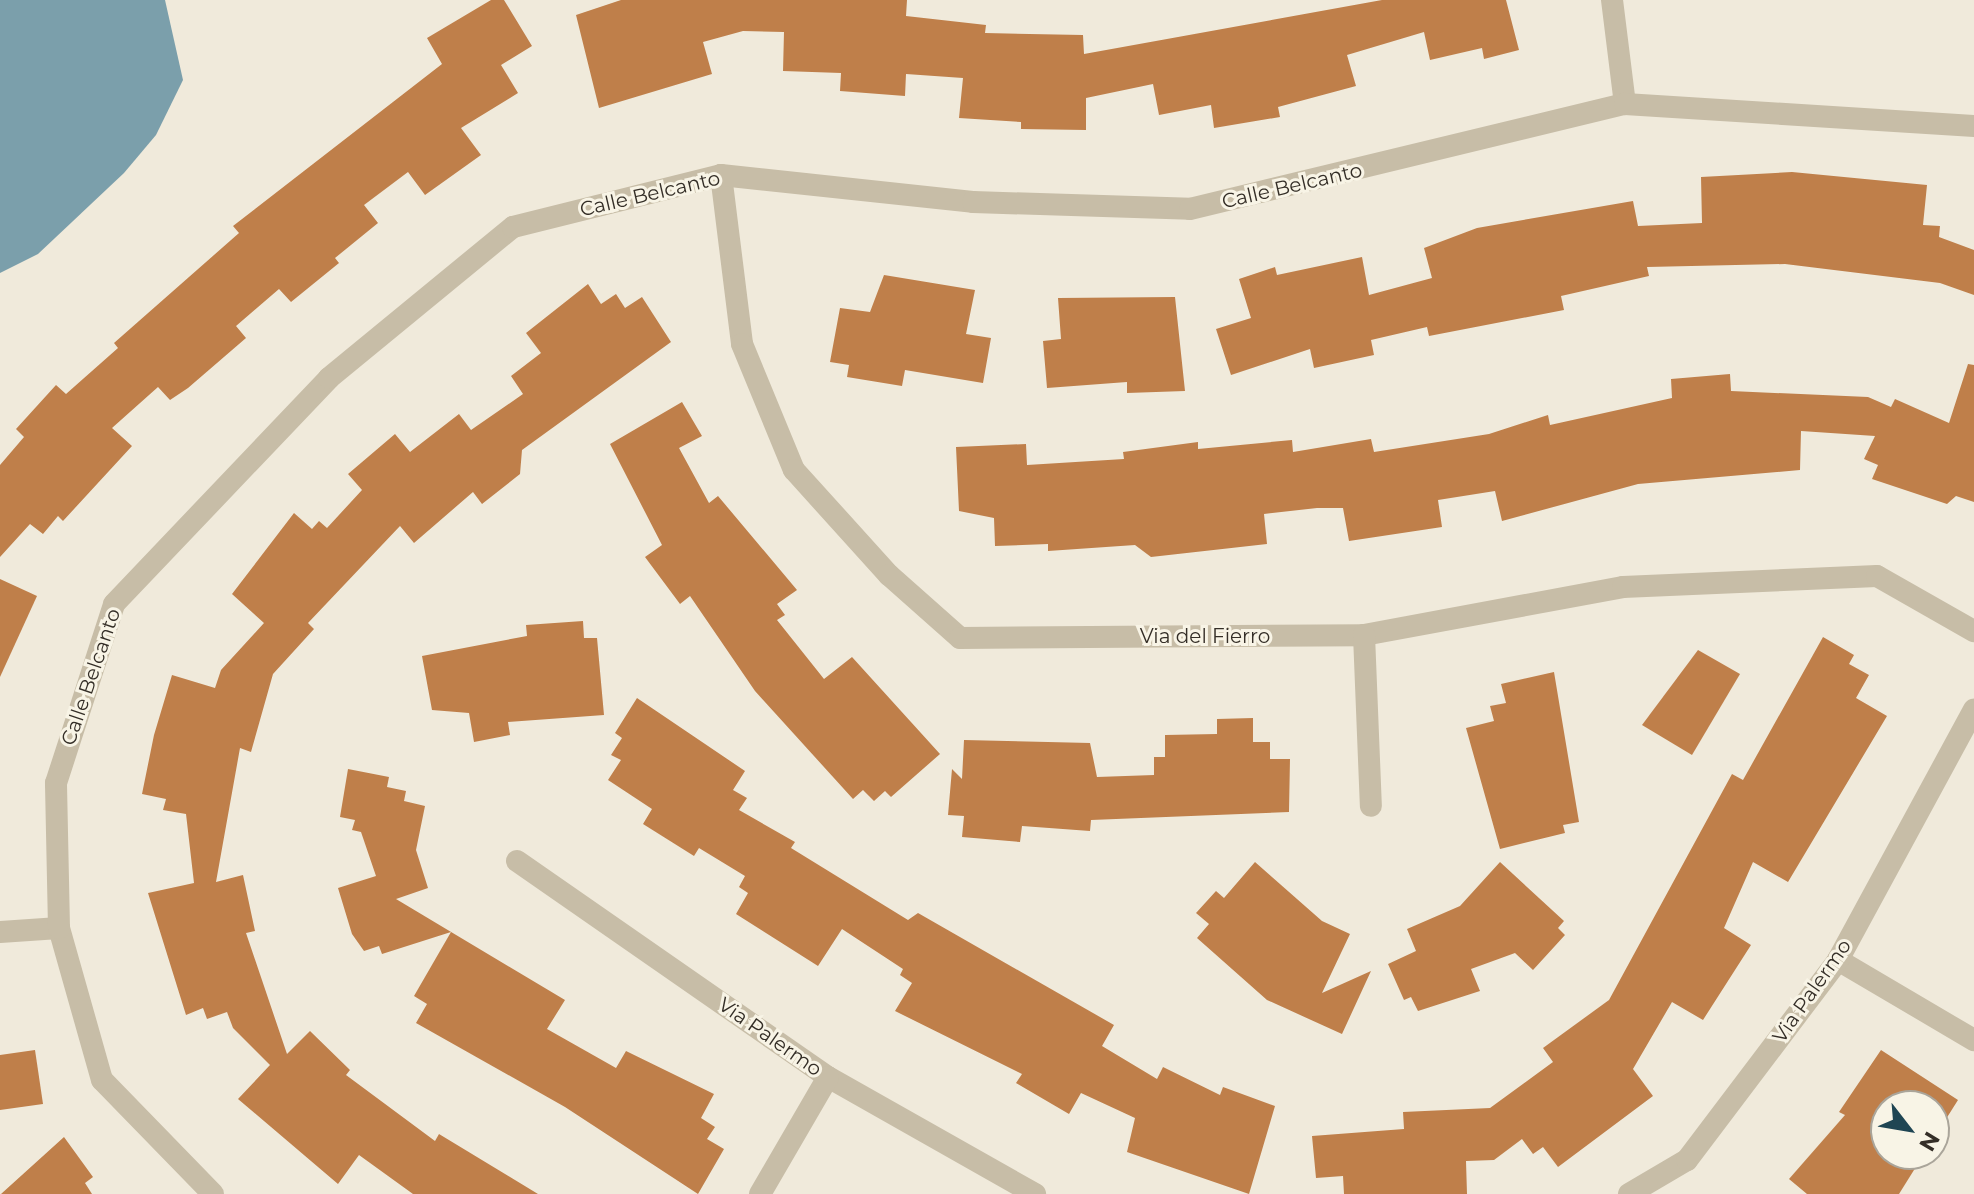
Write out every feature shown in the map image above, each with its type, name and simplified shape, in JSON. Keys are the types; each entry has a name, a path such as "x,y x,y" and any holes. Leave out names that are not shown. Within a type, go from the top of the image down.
{"street":[{"path":"1612,0 1625,104"},
{"name":"Calle Belcanto","path":"213,1194 102,1080 59,928 56,783 114,604 329,378 513,227 721,175 973,202 1190,209 1625,104 1974,126"},
{"name":"Via del Fierro","path":"721,175 742,344 794,470 889,575 960,638 1364,635 1623,587 1877,576 1974,631"},
{"path":"1364,635 1371,806"},
{"name":"Via Palermo","path":"1629,1194 1687,1160 1838,960 1974,710"},
{"name":"Via Palermo","path":"517,861 828,1077 1035,1194"},
{"path":"0,932 59,928"},
{"path":"1838,960 1974,1040"},
{"path":"760,1194 828,1077"}],"water":[{"path":"0,0 165,0 183,80 156,135 124,173 38,254 0,273"}],"building":[{"path":"491,0 504,0 532,46 501,65 518,93 461,128 481,155 425,195 408,172 364,205 378,223 335,258 339,263 291,302 279,289 236,326 246,338 188,388 170,400 158,387 112,428 132,446 63,521 58,516 43,534 30,524 0,557 0,465 24,437 16,429 56,385 66,394 118,348 114,343 239,233 233,226 442,64 427,38"},
{"path":"621,0 907,0 906,16 986,25 985,33 1083,35 1084,54 1382,0 1506,0 1519,50 1484,59 1482,48 1430,60 1424,32 1347,55 1356,86 1278,107 1280,117 1214,128 1211,105 1159,115 1153,84 1086,98 1086,130 1021,129 1021,122 959,118 963,78 906,74 905,96 840,91 841,73 783,71 784,32 743,31 703,42 712,74 599,108 576,15"},
{"path":"1792,172 1927,185 1923,225 1940,226 1939,237 1974,250 1974,295 1940,283 1785,264 1647,267 1649,276 1561,296 1564,310 1429,336 1427,327 1371,340 1374,355 1314,368 1310,349 1231,375 1216,329 1251,318 1239,279 1275,267 1277,275 1362,257 1369,295 1432,278 1424,248 1477,228 1633,201 1638,226 1702,223 1701,177"},
{"path":"884,275 975,290 966,334 991,338 983,383 905,370 902,386 847,377 849,365 830,362 840,308 870,312"},
{"path":"588,284 601,304 616,294 625,308 642,297 671,342 522,450 520,474 482,504 473,492 414,543 400,526 308,623 314,629 273,674 251,752 240,748 216,882 243,875 255,931 246,933 287,1054 310,1031 350,1070 346,1075 435,1141 439,1134 538,1194 413,1194 359,1155 338,1184 238,1099 270,1065 233,1028 227,1012 207,1019 203,1008 186,1015 148,893 194,883 186,814 163,810 166,799 142,794 154,735 172,675 215,688 221,670 264,623 232,594 294,513 312,529 319,521 327,528 362,490 348,474 395,434 410,452 459,414 471,430 523,394 511,376 541,353 526,333"},
{"path":"1175,297 1185,391 1127,393 1127,382 1047,388 1043,341 1061,339 1058,298"},
{"path":"1968,364 1974,365 1974,502 1956,496 1947,504 1872,479 1878,465 1864,459 1875,436 1801,431 1800,470 1638,484 1502,521 1495,491 1438,500 1442,527 1349,541 1343,508 1317,508 1264,514 1267,544 1151,557 1135,545 1048,551 1048,544 995,546 994,518 959,511 956,447 1026,444 1027,465 1124,459 1123,452 1198,442 1198,449 1292,440 1293,452 1371,439 1374,452 1489,434 1548,415 1550,425 1672,398 1671,379 1730,374 1731,391 1868,397 1891,407 1895,399 1949,423"},
{"path":"682,402 702,436 679,448 709,503 718,496 797,590 777,604 785,615 777,620 824,679 852,657 940,754 891,797 885,791 874,801 863,790 853,799 755,691 690,596 680,604 645,557 662,545 610,444"},
{"path":"0,579 37,596 0,677"},
{"path":"583,621 584,638 597,638 604,715 508,722 510,735 474,742 469,713 432,710 422,656 527,636 526,625"},
{"path":"1823,637 1854,655 1849,664 1869,675 1856,698 1887,716 1788,882 1753,862 1724,928 1751,945 1703,1020 1672,1002 1633,1069 1653,1096 1558,1167 1543,1147 1533,1154 1522,1139 1494,1160 1466,1161 1467,1194 1344,1194 1343,1176 1316,1178 1312,1136 1404,1129 1403,1112 1490,1108 1553,1062 1543,1048 1609,1000 1732,774 1743,780"},
{"path":"1698,650 1740,674 1692,755 1642,725"},
{"path":"1554,672 1579,822 1563,825 1565,833 1500,849 1466,728 1494,721 1490,706 1506,703 1501,684"},
{"path":"637,698 745,771 733,790 747,798 739,810 795,842 791,848 908,920 918,913 1114,1025 1102,1046 1157,1079 1163,1067 1220,1095 1223,1087 1275,1106 1249,1194 1127,1152 1135,1118 1081,1093 1069,1114 1016,1083 1022,1074 895,1011 912,983 900,975 903,969 842,929 818,966 736,914 748,893 739,887 745,876 699,848 694,856 643,824 652,809 608,780 621,760 611,755 622,738 615,733"},
{"path":"1253,718 1253,742 1270,742 1270,759 1290,759 1289,812 1091,820 1090,831 1022,826 1020,842 962,837 964,816 948,815 952,769 962,779 964,740 1090,743 1097,777 1154,775 1154,757 1165,757 1165,735 1217,734 1217,719"},
{"path":"348,769 389,777 387,787 406,791 404,801 425,806 416,850 428,888 396,899 565,1000 547,1029 616,1068 626,1051 714,1094 701,1118 715,1127 707,1139 724,1149 698,1194 565,1107 416,1023 427,1004 414,996 451,932 382,954 379,946 364,951 352,934 338,888 376,876 361,832 352,830 355,820 340,817"},
{"path":"1255,862 1322,921 1350,934 1322,993 1371,971 1342,1034 1267,1000 1197,938 1209,924 1196,913 1216,891 1224,898"},
{"path":"1500,862 1564,921 1558,928 1565,935 1533,970 1515,953 1471,969 1480,991 1418,1011 1411,997 1404,1000 1388,964 1416,951 1407,929 1460,906"},
{"path":"35,1050 43,1104 0,1110 0,1055"},
{"path":"1881,1050 1943,1090 1870,1090 1870,1170 1914,1170 1899,1194 1807,1194 1789,1179 1845,1115 1839,1112"},
{"path":"1950,1095 1958,1100 1950,1113"},
{"path":"64,1137 93,1177 85,1183 92,1194 1,1194"}]}
